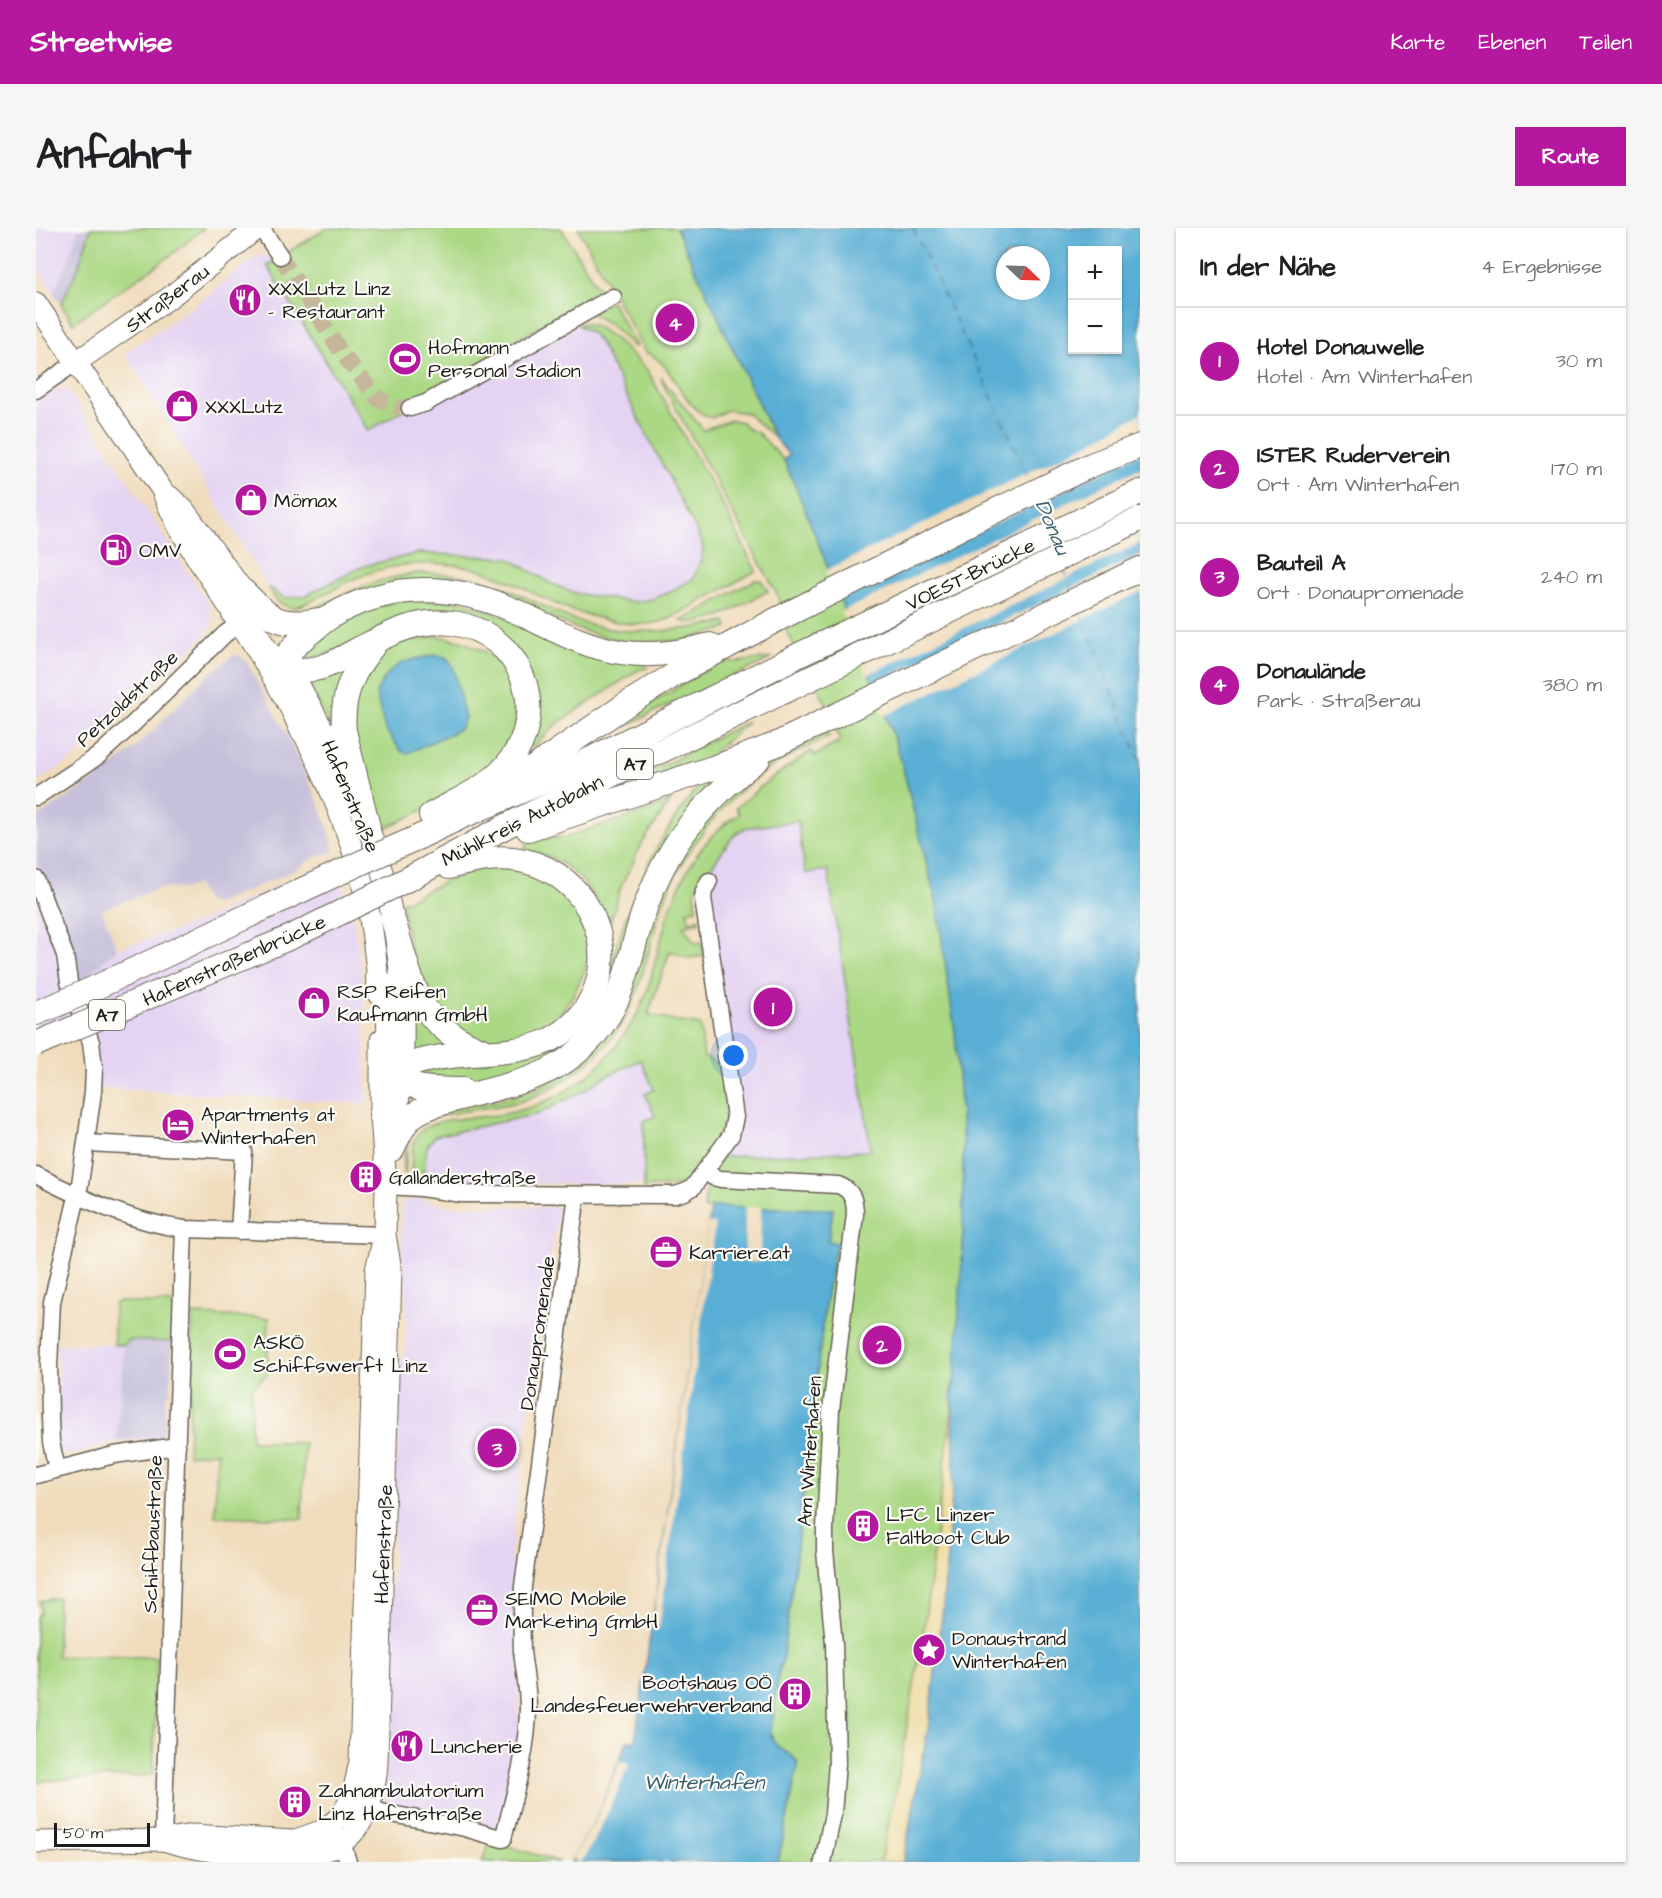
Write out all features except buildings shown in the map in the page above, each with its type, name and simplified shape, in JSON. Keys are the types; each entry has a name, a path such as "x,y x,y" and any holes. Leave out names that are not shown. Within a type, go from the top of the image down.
{"highway":[{"path":"1091,465 1140,433"},
{"path":"463,816 674,675 774,621 969,523 1091,465 1140,446"},
{"name":"VOEST-Brücke","path":"799,655 1140,492"},
{"name":"VOEST-Brücke","path":"811,677 1140,519"},
{"path":"460,851 693,775 777,744 1140,569"},
{"path":"302,730 286,686 286,665 290,651 325,619 354,604 400,591 417,589 456,592 502,605 558,632 597,647 620,652 647,654 683,652 713,645 774,621"},
{"path":"243,591 266,614 279,621 296,624 325,619"},
{"path":"237,618 250,627 272,660 304,670 325,667 395,631 427,623 442,622 465,626 484,634 506,649 519,666 526,687 528,711 521,744 508,764 489,782 418,830"},
{"path":"368,827 344,731 343,717 350,681 377,640"},
{"name":"Mühlkreis Autobahn","path":"418,830 463,816 561,774 799,655"},
{"name":"Mühlkreis Autobahn","path":"423,873 508,825 811,677"},
{"path":"392,1149 414,1114 428,1107 540,1075 572,1056 597,1033 621,992 643,915 665,860 712,797 777,744"},
{"name":"Hafenstraßenbrücke","path":"36,1013 249,917 418,830"},
{"path":"381,1115 400,1075 426,1060 486,1052 516,1051 539,1045 559,1034 588,1005 599,977 601,949 596,922 591,910 570,884 550,871 526,861 493,858 423,873"},
{"name":"Hafenstraßenbrücke","path":"36,1044 291,937 423,873"},
{"path":"392,917 414,987 428,1013 452,1036 486,1052"},
{"path":"378,978 388,1008 391,1061 400,1075 409,1084 421,1088 483,1091"}],"main road":[{"name":"Straßerau","path":"72,358 177,292 259,228"},
{"name":"Hafenstraße","path":"36,303 162,490 184,510 243,591 325,732 368,827 392,917 402,1010 400,1075 386,1186"},
{"name":"Hafenstraße","path":"162,490 173,519 264,661 302,730 333,797 362,881 374,938 378,978 381,1115 386,1186 385,1235 391,1270 377,1764 369,1807 345,1853 326,1853 289,1859 191,1849 163,1840"},
{"name":"Hafenstraße","path":"163,1840 192,1835 294,1841 314,1834 341,1816 356,1786 360,1761 376,1270 385,1235"},
{"path":"36,1842 163,1840"}],"street":[{"name":"Straßerau","path":"259,228 280,256"},
{"path":"410,408 426,403 613,297"},
{"path":"36,390 72,358"},
{"name":"Petzoldstraße","path":"36,797 98,756 225,634 237,618"},
{"path":"36,879 65,955 69,982 91,1042 94,1081 78,1195 52,1302 49,1366 50,1417 51,1442 57,1469"},
{"path":"386,1186 462,1194 577,1195 675,1195 693,1187 731,1135 735,1118 703,898 709,881"},
{"path":"86,1143 244,1151 239,1231"},
{"name":"Am Winterhafen","path":"706,1171 721,1179 837,1185 848,1190 854,1202 855,1215 831,1410 825,1528 834,1644 837,1763 835,1802 823,1862"},
{"path":"36,1175 139,1220 163,1226 184,1229 385,1235"},
{"name":"Donaupromenade","path":"369,1807 381,1812 465,1828 504,1839 522,1764 527,1732 528,1705 521,1616 523,1586 577,1195"},
{"name":"Schiffbaustraße","path":"163,1840 184,1229"},
{"path":"36,1475 114,1455 177,1446"},
{"path":"330,1825 345,1853"}],"shaded area":[{"path":"36,228 78,228 69,259 53,293 36,266"},
{"path":"78,228 91,228 78,268 61,304 53,293 69,259"},
{"path":"269,255 287,267 395,402 578,325 592,333 599,342 703,546 702,558 693,579 665,594 649,600 634,602 592,597 561,588 509,558 364,566 305,596 285,598 268,587 125,353 193,307 256,256"},
{"path":"59,388 68,391 117,464 209,604 212,618 211,627 205,635 116,722 75,757 36,782 36,402"},
{"path":"234,655 246,661 289,739 319,804 334,852 316,856 295,870 216,904 207,902 196,884 187,889 159,888 102,910 117,949 77,984 76,973 36,862 36,818 106,772 136,747 207,676"},
{"path":"798,820 828,870 872,1151 721,1157 731,1144 702,879 731,839 745,828"},
{"path":"336,864 352,914 358,949 364,996 367,1104 99,1088 77,984 117,949 194,924 320,867"},
{"path":"36,897 84,1034 36,1051"},
{"path":"641,1060 654,1090 655,1116 644,1121 644,1184 455,1183 423,1178 427,1147 435,1136 518,1120 585,1090 604,1077"},
{"path":"415,1198 448,1206 559,1207 534,1365 510,1561 520,1563 519,1731 514,1766 497,1828 385,1807 399,1366 406,1349 407,1303 402,1274 401,1203"},
{"path":"129,1340 172,1342 170,1394 166,1394 164,1429 161,1436 117,1441 124,1345"},
{"path":"57,1344 124,1345 117,1441 70,1455 63,1454 58,1440"}],"green space":[{"path":"91,228 204,228 170,256 73,323 61,304 78,268"},
{"name":"Hofmann Personal Stadion","path":"327,228 561,228 599,290 368,431 267,265"},
{"path":"578,228 676,228 774,437 747,413 727,410 712,418 702,414 693,406 664,366 655,357 645,352"},
{"path":"611,301 636,346 634,347 612,326 592,314"},
{"path":"583,323 596,326 616,340 647,370 723,505 756,571 671,618 644,624 617,622 586,615 556,604 495,575 469,567 443,564 405,565 380,570 356,578 295,608 285,606 275,599 268,587 285,598 305,596 364,566 419,553 509,558 550,583 574,593 633,602 649,600 665,594 693,579 702,558 703,546 599,342 592,333 578,325"},
{"path":"661,378 703,430 731,420 742,422 748,429 758,433 784,460 889,724 901,760 937,905 955,1032 963,1144 963,1245 955,1378 952,1387 953,1402 924,1628 895,1796 880,1862 778,1862 798,1766 797,1761 774,1743 771,1732 794,1572 825,1309 837,1243 828,1242 833,1209 711,1207 704,1209 707,1186 721,1157 871,1151 828,870 805,873 798,821 745,828 731,839 695,890 697,909 687,911 689,921 699,919 699,922 683,926 695,943 702,942 704,956 689,958 670,951 648,1014 700,1025 704,1057 722,1066 726,1095 723,1130 711,1153 690,1180 676,1186 644,1189 644,1121 655,1116 645,1094 654,1090 641,1060 604,1077 585,1090 538,1114 435,1136 427,1147 423,1178 411,1174 415,1140 421,1131 429,1126 449,1120 496,1116 529,1108 564,1092 585,1078 600,1064 622,1038 640,1008 665,924 679,888 698,854 723,826 739,814 736,808 763,785 812,751 815,756 840,741 828,707 788,634 777,594"},
{"path":"417,573 482,580 577,621 614,630 670,630 726,622 728,628 682,641 627,642 575,628 498,592 321,611 311,610 362,587"},
{"path":"755,580 761,580 768,591 715,618 692,622 681,621"},
{"path":"403,600 459,601 646,664 647,668 638,670 558,723 533,747 528,744 532,736 492,625 465,614 438,610 412,614 385,625 347,647 296,663 302,646 355,613"},
{"path":"437,636 471,645 493,657 510,674 517,690 513,736 500,757 476,779 446,798 384,829 372,804 348,719 373,654 400,642"},
{"path":"773,658 656,711 560,759 720,661 737,662"},
{"path":"350,662 338,740 307,682"},
{"path":"748,722 696,768 585,802 653,771"},
{"path":"827,731 829,736 783,759 758,776 726,805 698,838 667,894 640,982 627,1014 598,1053 568,1078 522,1101 448,1114 422,1123 414,1129 409,1139 405,1174 404,1151 408,1132 425,1114 509,1097 541,1086 568,1070 591,1051 610,1029 625,1004 636,976 663,881 693,830 711,809 753,774"},
{"path":"723,777 696,803 600,1016 556,1058 486,1080 442,1084 422,1082 411,1071 486,1061 594,1007 632,902 651,858 673,821 699,785"},
{"path":"672,799 643,842 621,887 607,932 593,895 578,877 549,857 527,852 525,845 534,839 565,837 651,810"},
{"path":"520,867 573,894 591,950 574,994 561,1012 519,1041 497,1047 447,1026 412,959 401,903 446,881 479,869"},
{"path":"408,986 467,1050 412,1059"},
{"path":"118,1302 174,1304 172,1342 129,1340 124,1345 114,1345 114,1304"},
{"path":"193,1315 269,1318 267,1374 252,1388 251,1441 304,1443 302,1519 215,1516 217,1452 188,1455"},
{"path":"58,1598 57,1656 157,1657 153,1775 36,1781 36,1618 41,1612 40,1601"},
{"path":"491,1841 560,1862 482,1862"}],"sand":[{"name":"Donaustrand Winterhafen","path":"953,1402 954,1472 943,1608 929,1724 903,1862 880,1862 895,1796 924,1628"}],"water":[{"name":"Donau","path":"676,228 1140,228 1140,1862 903,1862 929,1724 943,1608 954,1472 953,1402 951,1398 955,1377 963,1245 963,1144 955,1032 937,905 901,760 889,724 784,460 789,455 774,437"},
{"path":"438,655 447,658 453,666 465,718 461,727 454,732 408,753 402,752 385,729 376,694 381,683 393,668 408,661"},
{"name":"Winterhafen","path":"711,1207 833,1209 828,1241 837,1243 825,1308 794,1572 771,1732 775,1744 793,1757 798,1766 778,1862 571,1862 597,1817 627,1741 635,1742"}],"pier":[{"path":"1140,414 1140,453 837,601 825,571 1088,444"},
{"path":"1140,468 1140,543 867,675 841,612"},
{"path":"1140,555 1140,592 883,716 871,685"},
{"path":"745,1207 761,1207 760,1262 745,1262"},
{"path":"708,1223 715,1224 659,1628 652,1627"},
{"path":"620,1761 629,1764 595,1839 579,1862 573,1858 597,1817"}],"ferry route":[{"path":"913,228 1029,481"},
{"path":"1037,502 1046,526"},
{"path":"1064,569 1072,590"},
{"path":"1080,611 1140,761"}],"tunnel":[{"path":"280,256 343,355 378,399 398,407 410,408"}],"place":[{"name":"XXXLutz Linz - Restaurant","path":"245,300"},
{"name":"Donaulände","path":"675,323"},
{"name":"Hofmann Personal Stadion","path":"405,359"},
{"name":"XXXLutz","path":"182,406"},
{"name":"Mömax","path":"251,500"},
{"name":"OMV","path":"116,550"},
{"name":"RSP Reifen Kaufmann GmbH","path":"314,1003"},
{"name":"Hotel Donauwelle","path":"773,1007"},
{"name":"Apartments at Winterhafen","path":"178,1125"},
{"name":"Gallanderstraße","path":"366,1177"},
{"name":"Karriere.at","path":"666,1252"},
{"name":"ISTER Ruderverein","path":"882,1345"},
{"name":"ASKÖ Schiffswerft Linz","path":"230,1354"},
{"name":"Bauteil A","path":"497,1448"},
{"name":"LFC Linzer Faltboot Club","path":"863,1526"},
{"name":"SEIMO Mobile Marketing GmbH","path":"482,1610"},
{"name":"Donaustrand Winterhafen","path":"929,1650"},
{"name":"Bootshaus OÖ Landesfeuerwehrverband","path":"795,1694"},
{"name":"Luncherie","path":"407,1746"},
{"name":"Zahnambulatorium Linz Hafenstraße","path":"295,1802"}]}
